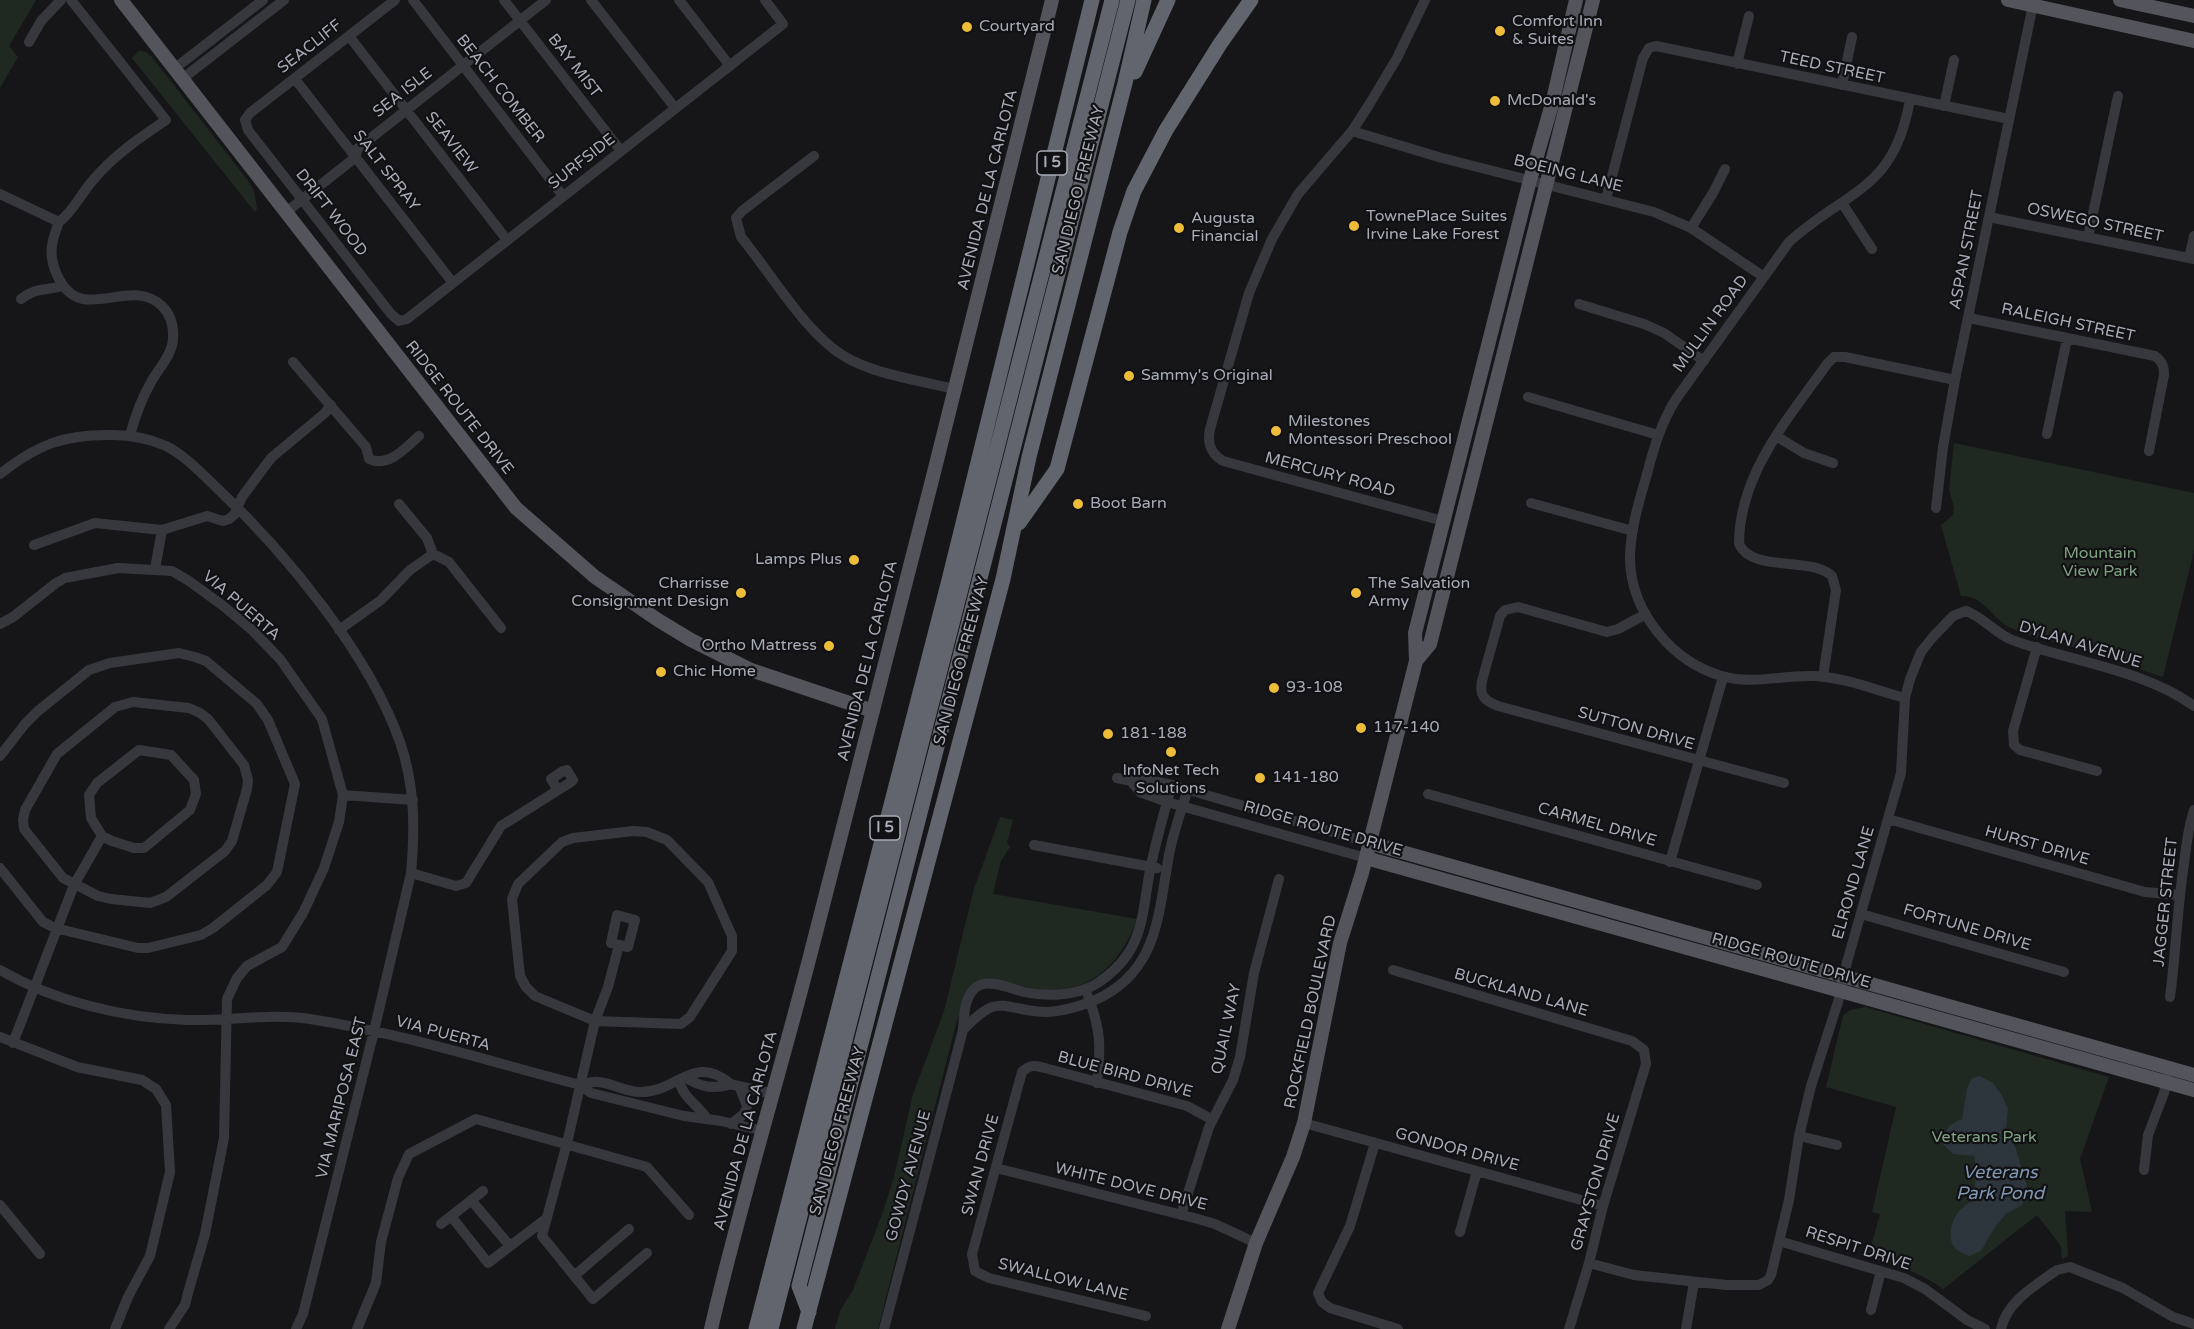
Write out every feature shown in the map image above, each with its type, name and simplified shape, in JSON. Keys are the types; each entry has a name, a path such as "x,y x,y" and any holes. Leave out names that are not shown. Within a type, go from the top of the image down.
{"highway":[{"name":"SAN DIEGO FREEWAY","path":"756,1329 949,580 1092,0"},
{"path":"771,1329 1112,0"},
{"path":"809,1312 799,1286 1128,0"},
{"name":"SAN DIEGO FREEWAY","path":"804,1329 1015,529 1029,457 1119,107 1144,0"},
{"path":"1119,107 1168,0"},
{"path":"1015,529 1057,470 1120,232 1134,191 1166,130 1251,0"}],"main road":[{"name":"RIDGE ROUTE DRIVE","path":"121,0 516,508 585,569 658,620 743,667 873,711"},
{"name":"AVENIDA DE LA CARLOTA","path":"711,1329 873,711 1052,0"},
{"name":"ROCKFIELD BOULEVARD","path":"1228,1329 1256,1243 1293,1157 1304,1123 1340,943 1366,858 1416,661 1415,633 1530,180 1552,104 1576,0"},
{"name":"ROCKFIELD BOULEVARD","path":"1416,661 1430,644 1593,0"},
{"path":"2008,0 2034,3 2194,41"},
{"path":"2120,0 2194,16"},
{"path":"1443,521 1456,538"},
{"name":"RIDGE ROUTE DRIVE","path":"1370,843 1844,977 2168,1075 2194,1090"},
{"name":"RIDGE ROUTE DRIVE","path":"1366,858 1840,992 2168,1075 2194,1075"}],"street":[{"path":"29,42 41,21 62,0"},
{"path":"71,0 166,120 133,142 94,178 66,217 59,222 51,243 53,266 62,286 70,293 82,299 143,295 157,301 167,311 173,322 173,341 139,405 130,435"},
{"path":"178,74 263,0"},
{"path":"178,74 284,0"},
{"name":"SEACLIFF","path":"245,120 250,113 395,0"},
{"name":"BEACH COMBER","path":"412,0 563,196"},
{"name":"BAY MIST","path":"504,0 621,151"},
{"name":"SEA ISLE","path":"285,213 356,158 357,148 546,0"},
{"path":"591,0 675,108"},
{"path":"679,0 730,66"},
{"name":"SURFSIDE","path":"399,321 407,319 783,24 765,0"},
{"path":"1352,131 1397,58 1425,0"},
{"name":"ASPAN STREET","path":"1936,508 1943,447 1955,380 2034,3"},
{"path":"1737,63 1749,16"},
{"name":"SEAVIEW","path":"349,36 507,240"},
{"path":"1842,86 1852,37"},
{"name":"TEED STREET","path":"1606,199 1643,58 1649,48 1656,46 2009,119"},
{"path":"1944,106 1954,60"},
{"name":"SALT SPRAY","path":"295,78 453,283"},
{"path":"2088,237 2118,96"},
{"name":"MULLIN ROAD","path":"1723,677 1695,663 1668,644 1646,614 1637,594 1630,562 1633,531 1661,425 1676,399 1789,242 1801,231 1867,186 1888,162 1901,136 1910,99"},
{"name":"DRIFT WOOD","path":"245,120 248,130 391,314 399,321"},
{"name":"BOEING LANE","path":"1352,131 1442,158 1654,212 1691,228 1764,277"},
{"name":"MERCURY ROAD","path":"1352,131 1298,194 1260,265 1249,293 1208,440 1212,452 1223,461 1443,521"},
{"path":"814,156 742,211 736,218 741,237 816,332 838,352 868,367 955,389"},
{"path":"1691,228 1725,169"},
{"path":"0,194 59,222"},
{"path":"1842,203 1872,249"},
{"name":"OSWEGO STREET","path":"1989,217 2192,259"},
{"path":"2192,259 2194,236"},
{"path":"21,299 39,289 62,286"},
{"path":"1580,304 1644,324 1664,333 1704,362"},
{"name":"RALEIGH STREET","path":"1969,318 2155,356 2161,360 2164,375 2149,451"},
{"path":"2047,434 2067,339"},
{"path":"1823,677 1836,590 1832,576 1821,570 1753,558 1742,551 1739,538 1745,501 1760,462 1776,436 1834,357 1845,357 1955,380"},
{"path":"293,362 366,447 369,459 375,462 389,460 419,436"},
{"path":"1528,396 1658,435"},
{"path":"34,545 95,524 162,530 207,516 223,521 229,519 234,515 248,489 271,458 325,413 331,405"},
{"name":"VIA MARIPOSA EAST","path":"0,474 17,460 56,441 89,434 130,435 166,446 188,461 237,507 287,560 339,630 382,700 400,744 413,800 415,833 411,873 319,1251 303,1314 296,1329"},
{"path":"1776,436 1804,453 1833,464"},
{"path":"1531,503 1633,531"},
{"path":"399,504 427,538 434,554 449,562 501,628"},
{"path":"155,569 162,530"},
{"path":"339,630 381,600 410,570 434,554"},
{"name":"VIA PUERTA","path":"0,624 65,578 118,568 172,571 189,581 252,630 280,659 322,719 343,795 339,822 332,844 303,914 282,947 248,966 237,978 226,999 226,1018"},
{"name":"SUTTON DRIVE","path":"1646,614 1618,629 1607,632 1518,607 1505,610 1500,616 1482,681 1480,689 1482,697 1498,706 1699,762 1784,783"},
{"name":"DYLAN AVENUE","path":"1959,612 1973,613 2006,638 2146,681 2182,697 2194,706"},
{"name":"ELROND LANE","path":"1694,1282 1756,1285 1768,1280 1789,1200 1799,1136 1811,1086 1840,992 1901,773 1905,698 1910,679 1921,652 1939,630 1959,612"},
{"path":"2037,647 2013,731 2014,745 2027,752 2097,771"},
{"path":"0,756 38,711 89,670 110,663 179,653 206,661 257,704 268,720 295,784 277,872 267,885 201,935 148,948 138,948 55,928 43,922 0,868"},
{"path":"1670,862 1723,677 1744,679 1823,677 1839,679 1905,698"},
{"path":"133,702 189,708 200,713 244,765 248,780 232,841 225,851 166,897 150,903 98,896 74,885 63,878 24,829 25,810 57,753 115,707 133,702"},
{"path":"144,750 171,755 194,780 196,794 190,810 144,848 134,848 112,842 102,836 91,818 89,795 97,783 133,753 144,750"},
{"path":"1117,778 1131,781"},
{"name":"RIDGE ROUTE DRIVE","path":"1366,858 1167,802 1140,792 1131,781 1143,779 1188,789 1370,843"},
{"name":"GOWDY AVENUE","path":"884,1329 963,1030 965,1006 972,992 980,985 993,984 1049,995 1075,992 1095,984 1113,970 1127,954 1142,925 1151,867 1172,785"},
{"path":"963,1030 978,1014 991,1007 1003,1004 1044,1012 1064,1011 1106,995 1120,986 1147,953 1155,934 1169,853 1188,789"},
{"path":"411,873 456,886 466,883 501,826 558,790"},
{"name":"CARMEL DRIVE","path":"1428,794 1757,885"},
{"path":"343,795 413,800"},
{"name":"JAGGER STREET","path":"2170,997 2175,963 2179,895 2189,824 2194,810"},
{"name":"HURST DRIVE","path":"1888,819 2145,892 2179,895"},
{"path":"633,831 647,832 667,840 708,882 716,895 732,936 732,951 690,1017 681,1024 595,1021 535,996 526,987 520,976 512,899 518,884 562,842 573,838 633,831"},
{"path":"13,1043 55,928 79,872 102,836"},
{"path":"1034,845 1167,869"},
{"name":"QUAIL WAY","path":"1181,1215 1205,1137 1225,1100 1238,1065 1254,973 1279,879"},
{"name":"FORTUNE DRIVE","path":"1861,914 2064,972"},
{"path":"619,945 608,987 595,1021 567,1143 542,1236 593,1299 647,1253"},
{"name":"VIA PUERTA","path":"0,970 33,987 121,1014 189,1020 261,1016 308,1019 374,1031 580,1085 591,1093 684,1116 764,1131"},
{"name":"BUCKLAND LANE","path":"1394,970 1639,1044"},
{"path":"1085,988 1097,1021 1101,1042 1097,1083"},
{"path":"169,1329 185,1305 205,1234 224,1138 226,1018"},
{"path":"0,1037 77,1067 142,1080 156,1089 166,1105 170,1172 150,1256 128,1297 115,1329"},
{"name":"GRAYSTON DRIVE","path":"1569,1329 1646,1064 1644,1050 1639,1044"},
{"name":"BLUE BIRD DRIVE","path":"1026,1068 1033,1065 1187,1106 1213,1120"},
{"name":"SWAN DRIVE","path":"975,1271 972,1254 1019,1079 1026,1068"},
{"name":"VIA PUERTA","path":"580,1085 596,1081 638,1092 663,1089 694,1071 721,1076 735,1085"},
{"path":"2144,1170 2148,1135 2168,1075"},
{"path":"682,1078 682,1091 689,1101 700,1108 707,1119"},
{"path":"735,1085 774,1094"},
{"path":"731,1124 744,1114 747,1106 735,1085"},
{"path":"357,1329 376,1283 381,1242 398,1178 409,1154 476,1119 647,1167 689,1215"},
{"name":"GONDOR DRIVE","path":"1304,1123 1603,1206"},
{"path":"1799,1136 1838,1145"},
{"path":"1375,1143 1350,1226 1319,1287 1319,1298 1324,1305 1335,1311 1398,1329"},
{"name":"WHITE DOVE DRIVE","path":"996,1168 1215,1224 1256,1243"},
{"path":"1460,1232 1478,1171"},
{"path":"441,1224 483,1191"},
{"path":"471,1200 510,1246"},
{"path":"0,1205 39,1254"},
{"path":"451,1216 488,1263 547,1218"},
{"path":"574,1276 629,1229"},
{"name":"RESPIT DRIVE","path":"1779,1241 1904,1278 1925,1289 1967,1320 1985,1329"},
{"path":"1589,1263 1634,1275 1694,1282 1686,1329"},
{"path":"2001,1329 2003,1318 2016,1302 2048,1276 2064,1267 2070,1267 2123,1288 2173,1317 2194,1324"},
{"name":"SWALLOW LANE","path":"975,1271 988,1278 1146,1316"},
{"path":"1870,1310 1881,1271"}],"green space":[{"path":"0,0 36,0 9,46 18,57 0,88"},
{"path":"139,51 146,52 152,57 249,182 254,191 257,209 255,212 132,58"},
{"name":"Mountain View Park","path":"1954,443 2194,493 2194,550 2163,677 2090,652 2017,631 2003,623 1975,599 1961,596 1941,525 1953,515 1954,507 1949,490"},
{"path":"1000,817 1013,820 1007,843 1010,847 1001,861 993,894 1137,919 1131,935 1113,962 1089,981 1059,990 1041,990 991,980 981,983 966,993 956,1024 878,1329 835,1329 840,1311 853,1290 883,1212 894,1177 913,1094 944,1011 974,889"},
{"name":"Veterans Park","path":"1865,1007 2109,1077 2080,1159 2092,1212 2065,1211 2068,1256 2062,1259 2061,1246 2037,1215 1943,1289 1917,1274 1868,1257 1880,1214 1872,1212 1896,1107 1826,1087 1843,1016 1850,1010"}],"water":[{"name":"Veterans Park Pond","path":"1980,1076 1993,1083 2003,1097 2008,1109 2006,1130 2016,1149 2028,1190 2022,1205 2006,1214 1995,1227 1981,1251 1969,1256 1956,1249 1950,1235 1957,1214 1974,1194 1974,1156 1953,1154 1943,1144 1948,1128 1962,1119 1967,1088 1972,1078"}],"place":[{"name":"Courtyard","path":"967,27"},
{"name":"Comfort Inn & Suites","path":"1500,31"},
{"name":"McDonald's","path":"1495,101"},
{"name":"TownePlace Suites Irvine Lake Forest","path":"1354,226"},
{"name":"Augusta Financial","path":"1179,228"},
{"name":"Sammy's Original","path":"1129,376"},
{"name":"Milestones Montessori Preschool","path":"1276,431"},
{"name":"Boot Barn","path":"1078,504"},
{"name":"Lamps Plus","path":"854,560"},
{"name":"Charrisse Consignment Design","path":"741,593"},
{"name":"The Salvation Army","path":"1356,593"},
{"name":"Ortho Mattress","path":"829,646"},
{"name":"Chic Home","path":"661,672"},
{"name":"93-108","path":"1274,688"},
{"name":"117-140","path":"1361,728"},
{"name":"181-188","path":"1108,734"},
{"name":"InfoNet Tech Solutions","path":"1171,752"},
{"name":"141-180","path":"1260,778"}]}
